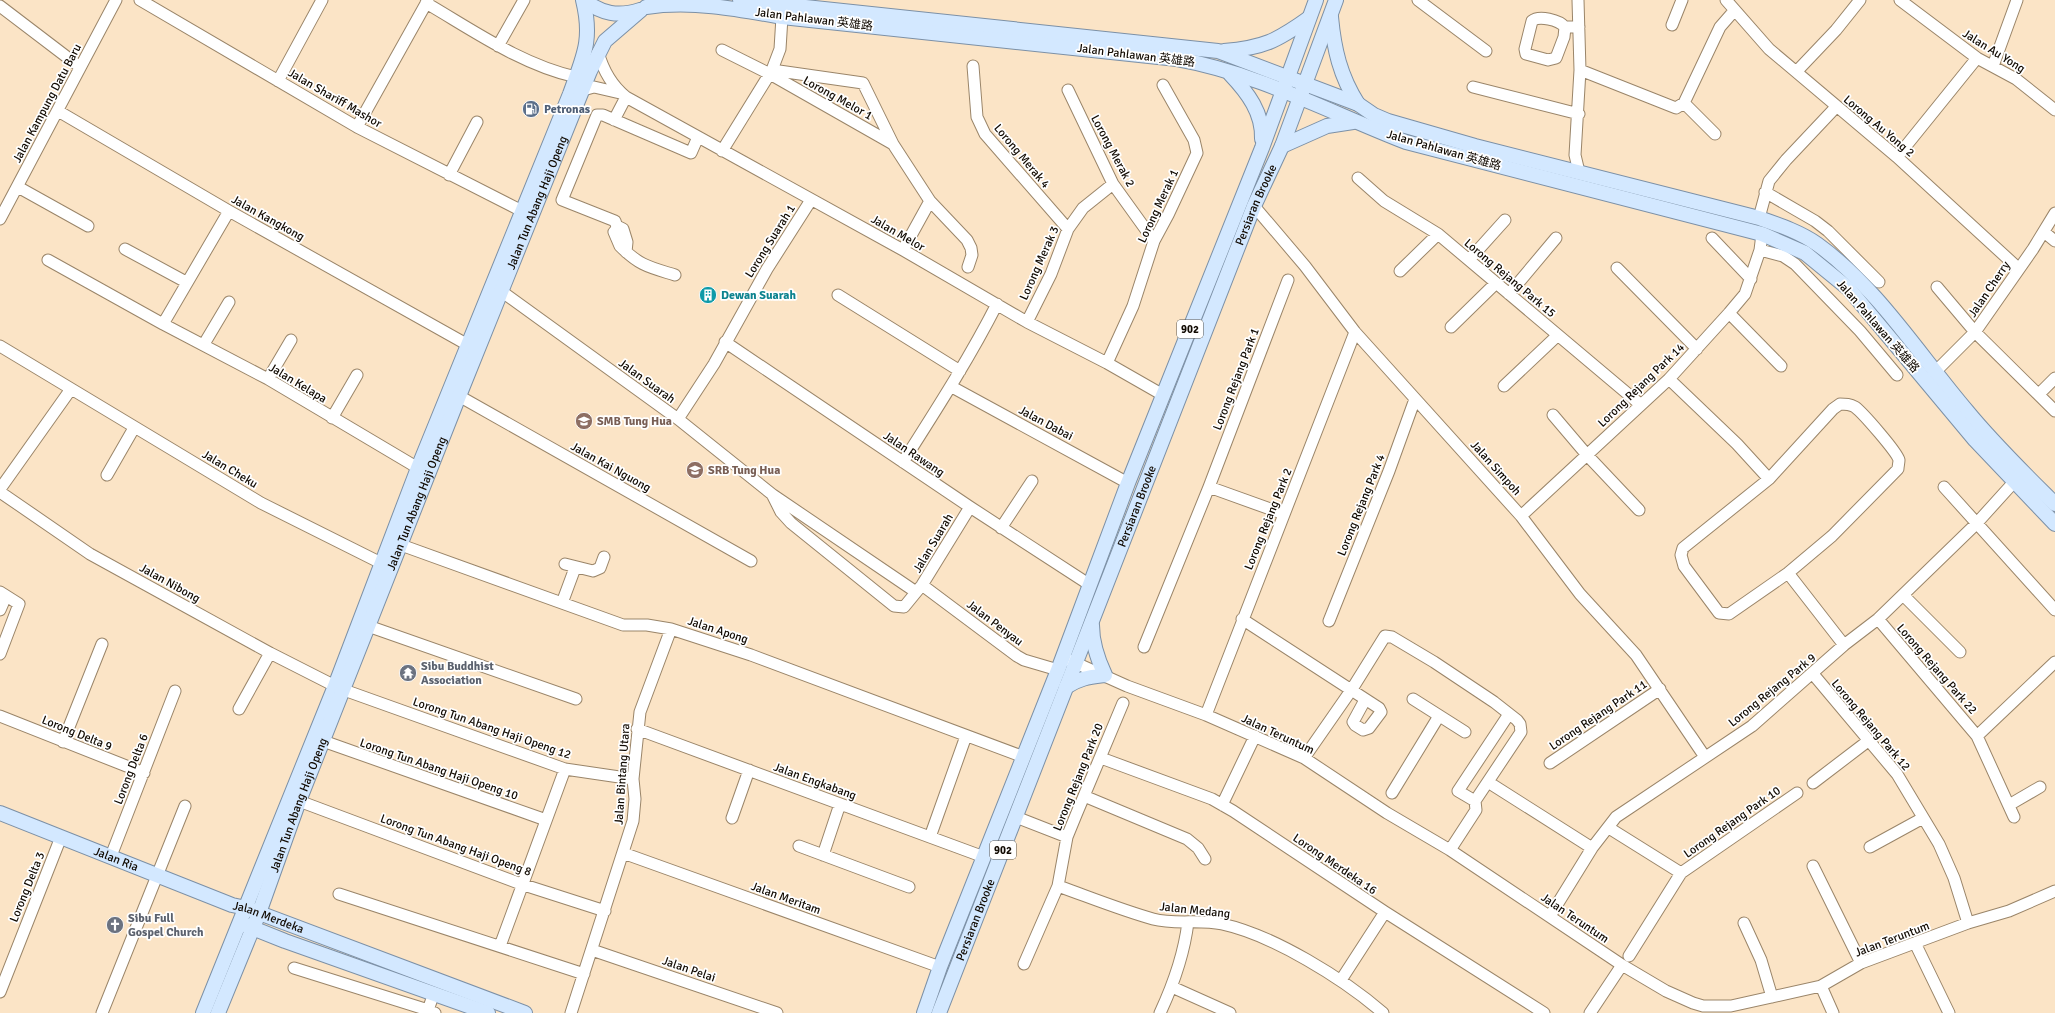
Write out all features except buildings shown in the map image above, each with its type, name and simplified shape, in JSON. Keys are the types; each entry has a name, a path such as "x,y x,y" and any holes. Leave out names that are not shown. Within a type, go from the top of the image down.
{"main road":[{"name":"Jalan Pahlawan 英雄路","path":"584,0 595,9 610,14 626,14 647,6 664,3 728,7 782,17 1177,59 1207,64 1283,91 1354,122 1413,144 1762,234 1805,254 1849,290 1975,440 2055,524"},
{"name":"Jalan Tun Abang Haji Openg","path":"246,908 272,874 323,742 339,688 380,564 587,48 587,16 584,0"},
{"name":"Jalan Pahlawan 英雄路","path":"740,0 1218,51 1288,76 1358,104 1374,115 1388,121 1476,146 1759,218 1795,232 1817,244 1839,263 1879,303 1968,412 2055,504"},
{"name":"Persiaran Brooke","path":"939,1013 1066,687 1066,664 1090,585 1128,483 1262,148 1316,0"},
{"name":"Persiaran Brooke","path":"924,1013 940,967 1024,757 1066,664 1092,621 1254,206 1282,146 1304,83 1336,0"},
{"name":"Jalan Tun Abang Haji Openg","path":"218,1013 239,962 246,925 246,908 339,688 368,626 598,52 605,41 647,6"},
{"path":"1331,14 1334,47 1340,68 1348,87 1358,104"},
{"path":"1218,51 1263,46 1282,38 1309,18"},
{"path":"1228,71 1244,88 1259,115 1263,126 1262,148"},
{"path":"1282,146 1327,126 1354,122"},
{"path":"1066,687 1077,680 1086,677 1105,675 1092,634 1092,621"},
{"name":"Jalan Ria","path":"0,813 111,856 157,876 246,908"},
{"path":"272,874 273,910 291,926"},
{"name":"Jalan Merdeka","path":"488,1013 285,942 246,925 246,908 525,1013"},
{"name":"Jalan Tun Abang Haji Openg","path":"203,1013 246,925"},
{"path":"239,962 251,947 259,942 285,942"}],"street":[{"name":"Jalan Kampung Datu Baru","path":"0,219 116,0"},
{"name":"Jalan Shariff Mashor","path":"140,0 357,127 522,211"},
{"path":"278,81 322,0"},
{"path":"498,46 524,0"},
{"path":"1418,0 1486,52"},
{"path":"1578,0 1580,70 1575,155 1579,172"},
{"path":"1672,25 1682,0"},
{"name":"Lorong Au Yong 2","path":"1726,0 1734,11 1769,49 1897,157 2018,268"},
{"path":"1796,71 1836,30 1860,0"},
{"name":"Jalan Au Yong","path":"1900,0 1976,58 1994,66 2016,79 2055,110"},
{"path":"1994,66 2017,0"},
{"path":"357,127 427,2 498,46 546,69 576,77"},
{"path":"0,6 80,67"},
{"path":"1580,70 1672,108 1680,107 1684,103 1717,32 1734,11"},
{"path":"722,150 771,72 780,49 782,17"},
{"path":"1565,27 1579,27"},
{"name":"Lorong Melor 1","path":"722,50 771,72 893,144"},
{"name":"Jalan Melor","path":"598,52 604,70 624,95"},
{"path":"1897,157 1976,58"},
{"name":"Lorong Merak 4","path":"973,66 977,117 985,134 1068,229"},
{"name":"Lorong Melor 1","path":"771,72 863,83 893,144 930,201 967,240 971,248 972,255 968,267"},
{"name":"Lorong Merak 1","path":"1107,363 1135,299 1154,241 1197,153 1194,140 1163,85"},
{"name":"Jalan Melor","path":"583,90 594,87 624,95 903,250 1027,322 1107,363 1163,395"},
{"path":"1474,87 1578,114"},
{"name":"Lorong Merak 2","path":"1068,90 1113,184 1154,241"},
{"path":"614,120 624,95"},
{"path":"1684,103 1715,134"},
{"path":"1759,218 1769,181 1786,160 1836,107"},
{"name":"Jalan Kangkong","path":"58,111 228,211 468,345"},
{"path":"675,275 640,264 619,244 614,232 616,224 562,200 594,120 600,114 691,153 698,137"},
{"path":"449,175 477,122"},
{"path":"1557,167 1575,155"},
{"name":"Lorong Rejang Park 15","path":"1358,178 1384,201 1438,234 1641,405"},
{"name":"Lorong Merak 3","path":"1027,322 1051,274 1068,229 1083,208 1113,184"},
{"path":"18,187 88,226"},
{"path":"1765,192 1815,221 1828,231 1879,282"},
{"name":"Lorong Suarah 1","path":"678,419 714,364 767,269 811,200"},
{"path":"903,250 930,201"},
{"name":"Jalan Simpoh","path":"1254,206 1305,266 1355,332 1521,516 1580,594 1636,655 1705,757"},
{"path":"163,324 228,211"},
{"name":"Jalan Cherry","path":"1935,372 1975,332 2044,232 2055,213"},
{"path":"1469,260 1505,220"},
{"path":"2044,232 2055,241"},
{"path":"1400,271 1438,234"},
{"name":"Lorong Rejang Park 14","path":"1521,516 1669,379 1729,313 1745,294 1760,250 1762,234"},
{"path":"1509,294 1556,238"},
{"path":"1712,238 1751,279"},
{"path":"125,249 186,282"},
{"path":"1760,250 1783,256 1795,264 1860,331 1897,376"},
{"name":"Jalan Kelapa","path":"48,260 163,324 204,344 268,379 418,468"},
{"path":"1617,268 1697,349"},
{"name":"Lorong Rejang Park 1","path":"1144,647 1209,487 1288,280"},
{"path":"1451,327 1496,283"},
{"path":"1937,287 1975,332 2055,411"},
{"name":"Jalan Suarah","path":"501,291 678,419 773,495 919,588"},
{"path":"838,295 960,371"},
{"path":"204,344 229,302"},
{"path":"903,462 952,387 977,344 997,304"},
{"path":"1729,313 1781,366"},
{"name":"Lorong Rejang Park 2","path":"1206,715 1242,619 1355,332"},
{"path":"1504,386 1558,335"},
{"path":"268,379 291,340"},
{"name":"Jalan Rawang","path":"725,342 1001,528 1090,585"},
{"name":"Jalan Cheku","path":"0,346 261,503 380,564"},
{"path":"332,418 357,375"},
{"path":"2039,394 2055,378"},
{"path":"1669,379 1737,444 1769,479"},
{"name":"Jalan Dabai","path":"952,387 1128,483"},
{"path":"0,490 71,389"},
{"name":"Jalan Kai Nguong","path":"459,396 751,561"},
{"name":"Lorong Rejang Park 4","path":"1329,621 1389,471 1415,398"},
{"path":"1840,404 1848,404 1855,408 1899,459 1898,469 1832,536 1788,573 1729,614 1724,614 1715,610 1684,566 1681,555 1683,548 1688,543 1752,494 1769,479 1833,409 1840,404"},
{"path":"1553,416 1587,455 1639,510"},
{"path":"107,475 134,428"},
{"path":"1001,528 1032,481"},
{"name":"Lorong Rejang Park 9","path":"1550,916 1592,848 1616,817 1752,726 1813,674 1844,645 1878,619 1976,524 2014,482"},
{"path":"1209,487 1284,514"},
{"path":"1944,487 2055,610"},
{"name":"Jalan Nibong","path":"0,490 90,554 270,653 339,688"},
{"name":"Jalan Suarah","path":"773,495 781,512 791,523 894,606 904,607 919,588 970,507"},
{"name":"Jalan Apong","path":"401,545 623,625 647,625 671,629 751,655 1024,757"},
{"path":"562,604 570,566 593,571 598,570 604,557"},
{"path":"1788,573 1844,645"},
{"name":"Jalan Penyau","path":"919,588 1024,660 1066,664 1105,675"},
{"path":"0,610 3,594 17,602 19,608 0,654"},
{"path":"1903,595 1960,652"},
{"path":"1242,619 1352,689 1365,700"},
{"name":"Lorong Rejang Park 22","path":"1878,619 1977,736 2014,817"},
{"path":"368,626 576,699"},
{"name":"Jalan Bintang Utara","path":"571,1013 634,821 634,780 637,729 640,712 671,629"},
{"path":"1304,758 1352,689 1383,638 1390,636 1434,662 1509,714 1520,724 1521,732 1475,801 1476,810 1450,850"},
{"path":"63,742 102,644"},
{"path":"239,709 270,653"},
{"path":"1977,736 2055,662"},
{"name":"Lorong Rejang Park 12","path":"1813,674 1897,774 1939,844 1954,878 1968,923"},
{"name":"Jalan Teruntum","path":"1105,675 1127,686 1206,715 1304,758 1387,812 1450,850 1550,916 1625,960 1675,996 1703,1006 1731,1006 1821,986 1861,963 1968,923 2009,911 2055,891"},
{"name":"Lorong Tun Abang Haji Openg 12","path":"339,688 565,769 634,780"},
{"name":"Lorong Rejang Park 11","path":"1550,763 1660,689"},
{"name":"Lorong Delta 6","path":"111,856 175,692"},
{"path":"1413,699 1465,732"},
{"name":"Lorong Rejang Park 20","path":"1024,964 1058,886 1067,837 1123,703"},
{"path":"1475,801 1458,791 1509,714"},
{"name":"Lorong Delta 9","path":"0,716 144,773"},
{"path":"1392,793 1439,716"},
{"name":"Jalan Engkabang","path":"637,729 984,857"},
{"path":"930,837 966,736"},
{"path":"1222,805 1255,736"},
{"path":"1813,783 1868,740"},
{"name":"Lorong Tun Abang Haji Openg 10","path":"323,742 546,820"},
{"name":"Lorong Merdeka 16","path":"1101,758 1212,799 1233,811 1385,912 1544,1013"},
{"path":"500,946 521,884 565,769"},
{"path":"732,818 749,770"},
{"path":"1488,782 1592,848"},
{"path":"2008,805 2040,787"},
{"name":"Lorong Rejang Park 10","path":"1590,1013 1681,873 1797,793"},
{"path":"1084,796 1187,839 1198,848 1205,859"},
{"name":"Lorong Tun Abang Haji Openg 8","path":"299,801 521,884 605,911"},
{"path":"823,855 840,804"},
{"path":"102,1013 185,806"},
{"path":"1016,817 1067,837"},
{"path":"1870,847 1923,818"},
{"name":"Lorong Rejang Park 10","path":"1609,828 1681,873"},
{"name":"Lorong Delta 3","path":"0,992 61,837"},
{"path":"799,846 909,887"},
{"name":"Jalan Meritam","path":"623,854 940,967"},
{"path":"1813,866 1861,963"},
{"name":"Jalan Medang","path":"1058,886 1153,919 1221,923 1249,932 1291,952 1341,980 1383,1013"},
{"path":"339,894 500,946 531,958 584,974"},
{"path":"1341,980 1385,912"},
{"path":"1160,1013 1172,987 1185,948 1188,922"},
{"path":"1744,923 1761,960 1772,997"},
{"path":"1915,943 1949,1013"},
{"name":"Jalan Pelai","path":"592,950 777,1013"},
{"path":"294,968 432,1012 434,993"},
{"path":"1821,986 1834,1013"},
{"path":"1172,987 1230,1013"}],"place":[{"name":"Petronas","path":"531,109"},
{"name":"Dewan Suarah","path":"708,295"},
{"name":"SMB Tung Hua","path":"584,421"},
{"name":"SRB Tung Hua","path":"695,470"},
{"name":"Sibu Buddhist Association","path":"408,673"},
{"name":"Sibu Full Gospel Church","path":"115,925"}]}
